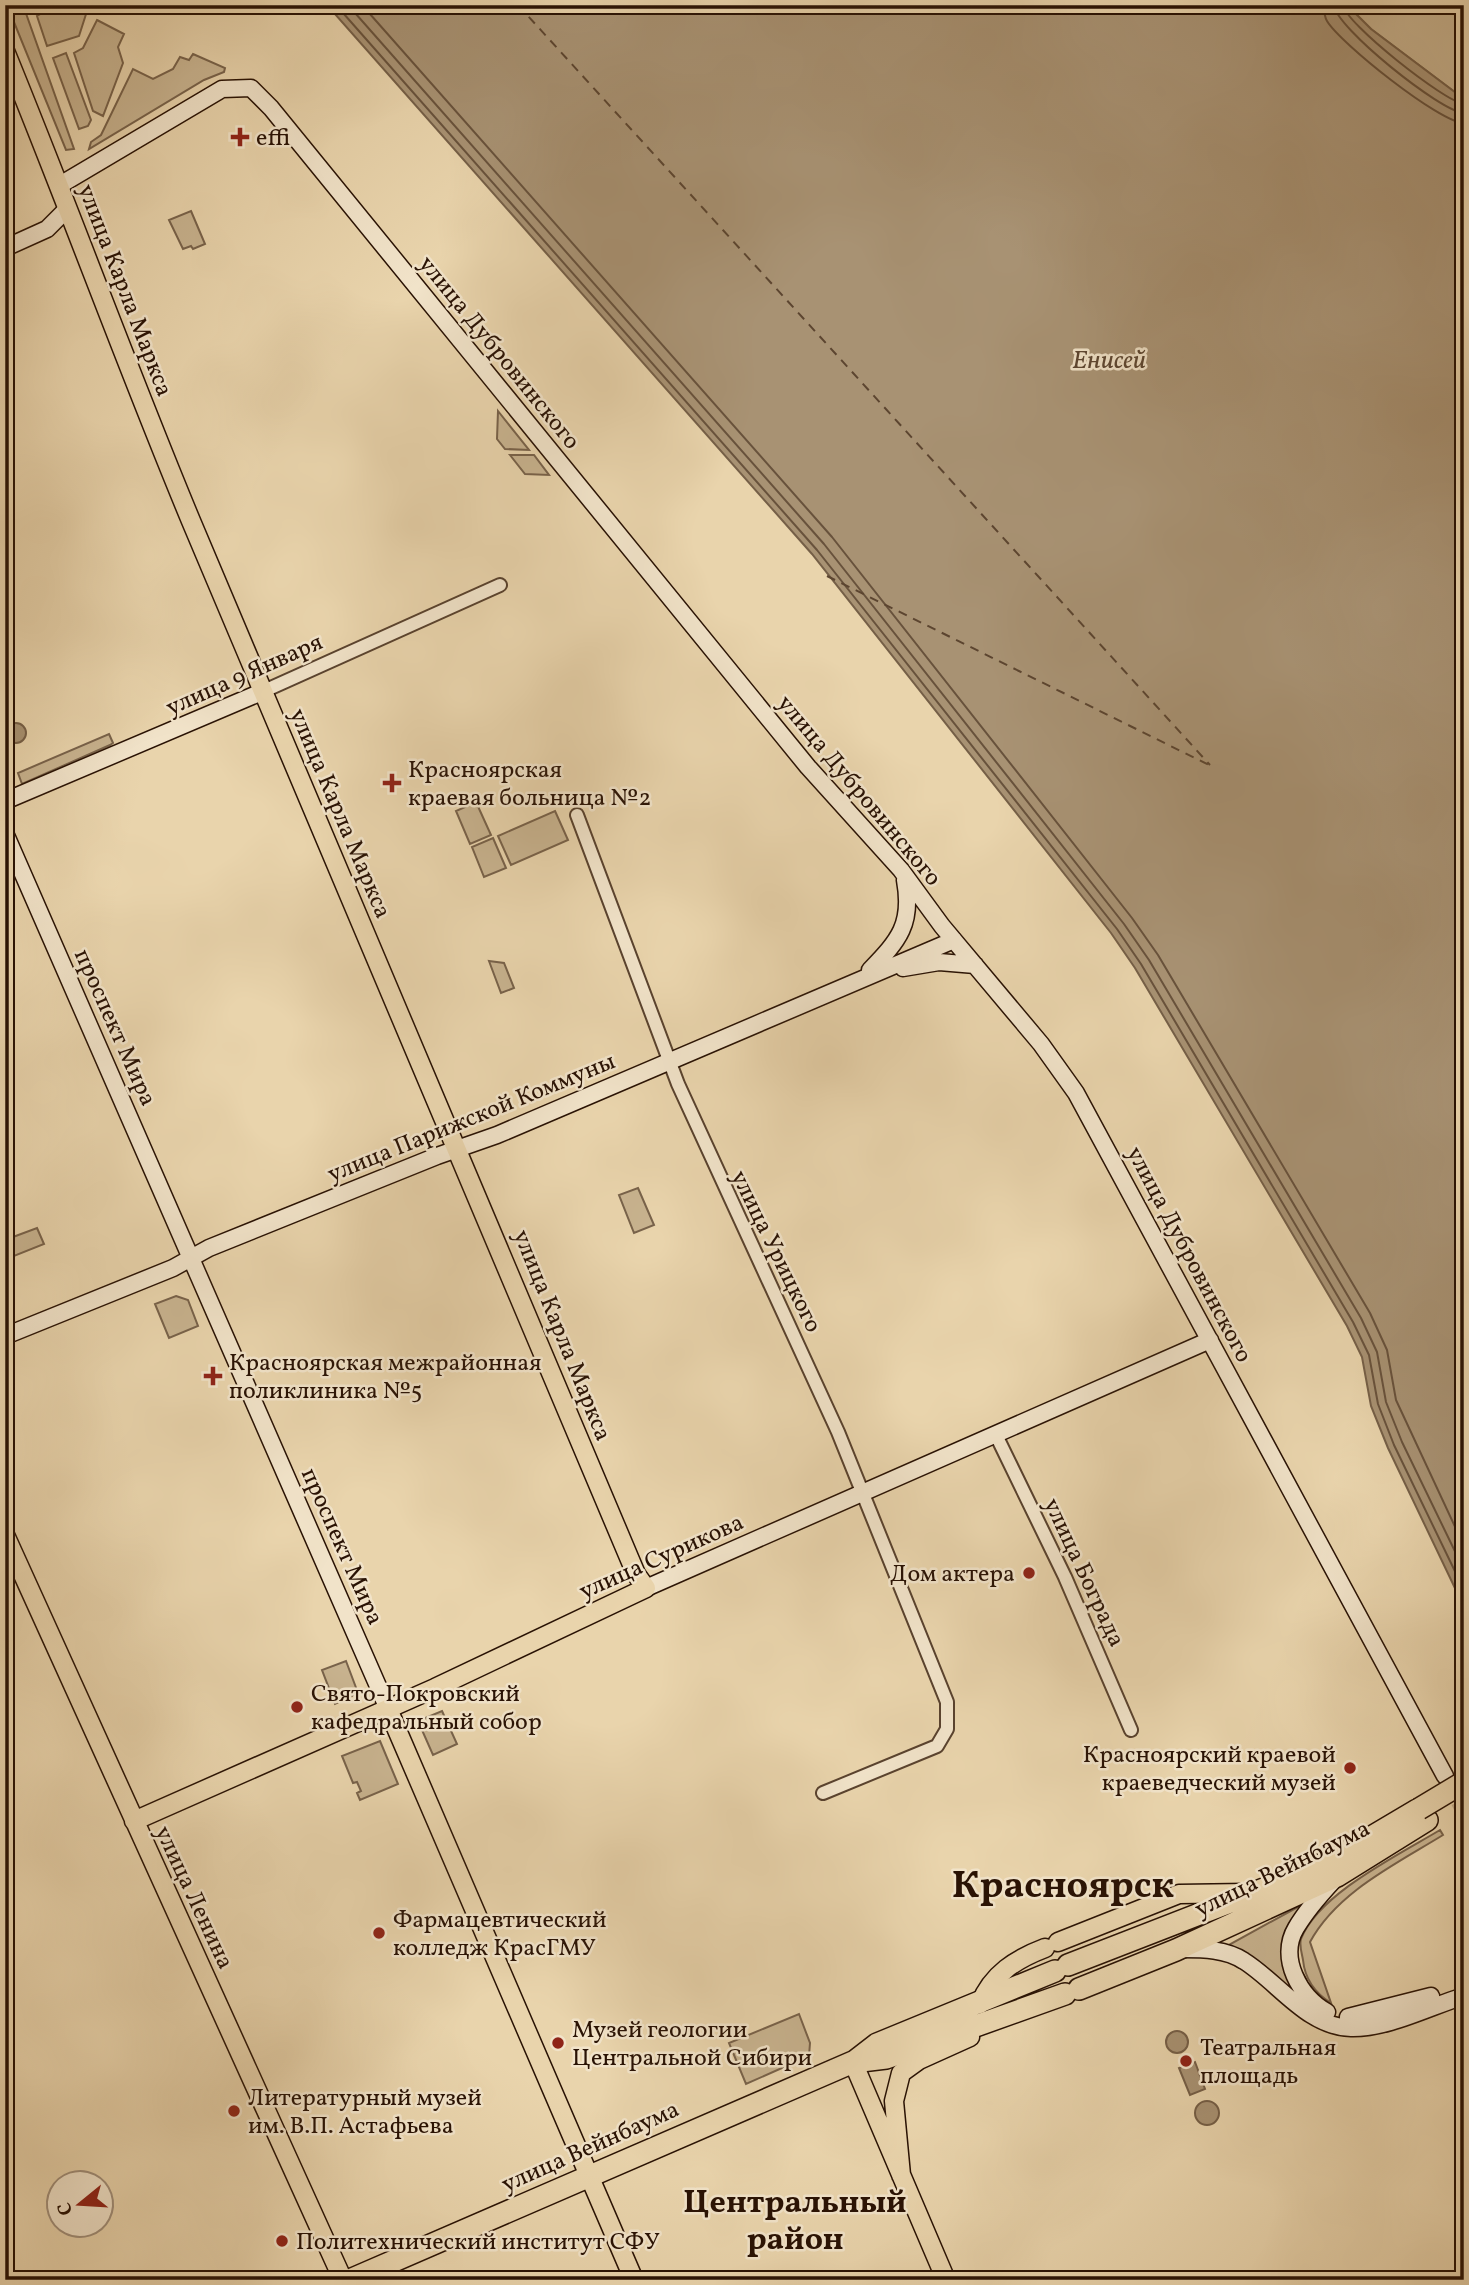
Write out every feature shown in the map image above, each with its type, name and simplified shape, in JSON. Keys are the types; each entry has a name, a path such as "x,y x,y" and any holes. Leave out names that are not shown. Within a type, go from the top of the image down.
{"highway":[{"path":"1423,1815 1455,1779"},
{"path":"1423,1815 1464,1796"},
{"name":"улица Вейнбаума","path":"853,2063 877,2044 1335,1858 1423,1815"},
{"name":"улица Вейнбаума","path":"349,2280 853,2063 886,2058 1030,2007 1176,1950 1337,1876 1423,1815"}],"main road":[{"name":"улица Карла Маркса","path":"5,51 60,185 66,210 264,691 636,1574 646,1588"},
{"name":"улица Дубровинского","path":"60,185 222,89 251,88 259,94 808,767 904,874 954,940 1041,1044 1086,1110 1210,1340 1455,1779"},
{"path":"5,248 47,229 66,210"},
{"name":"улица 9 Января","path":"5,802 264,691"},
{"name":"проспект Мира","path":"5,833 634,2280"},
{"path":"866,975 898,942 905,926 908,897 904,874"},
{"name":"улица Парижской Коммуны","path":"5,1336 173,1268 191,1257 458,1148 497,1135 866,975 954,940"},
{"path":"866,975 939,962 975,965"},
{"name":"улица Сурикова","path":"134,1821 387,1709 646,1588 1210,1340"},
{"name":"улица Ленина","path":"5,1535 343,2280"},
{"path":"1337,1876 1294,1930 1290,1944 1295,1978 1303,1993 1317,2006 1333,2015 1363,2016 1464,1985"},
{"path":"980,2004 986,1989 1015,1959 1179,1894 1250,1893"},
{"path":"1176,1950 1218,1951 1243,1960 1291,2000 1332,2025 1352,2028 1380,2024 1464,1996"},
{"path":"901,2175 894,2101 901,2073 919,2060 1030,2007"},
{"path":"853,2063 946,2280"}],"street":[{"name":"улица 9 Января","path":"264,691 500,585"},
{"name":"улица Урицкого","path":"577,815 668,1060 733,1209 795,1336 864,1493 870,1516 947,1702 947,1729 937,1746 823,1793"},
{"name":"улица Бограда","path":"996,1435 1070,1587 1131,1730"}],"shaded area":[{"path":"7,5 23,5 74,149 66,150"},
{"path":"56,5 75,5 87,11 79,36 47,46 37,16"},
{"path":"1347,5 1464,5 1464,99 1371,29"},
{"path":"97,20 124,34 118,47 123,63 103,116 93,111 74,53 83,48"},
{"path":"66,53 91,120 88,126 79,129 53,58"},
{"path":"193,54 225,68 224,72 204,80 89,149 91,142 101,135 133,69 153,79 173,69 180,57 189,60"},
{"path":"191,211 205,244 193,249 191,246 183,249 169,220"},
{"path":"498,411 529,450 505,449 497,439"},
{"path":"510,455 534,455 549,475 525,474"},
{"path":"109,734 113,743 110,745 22,784 18,773"},
{"path":"476,802 491,835 470,844 456,811"},
{"path":"555,811 568,840 511,865 498,836"},
{"path":"493,838 506,868 484,877 472,847"},
{"path":"489,961 504,963 514,988 501,993"},
{"path":"638,1188 654,1225 634,1233 619,1195"},
{"path":"37,1228 44,1244 9,1258 5,1240"},
{"path":"176,1296 188,1300 198,1326 169,1338 155,1304"},
{"path":"346,1661 358,1693 335,1704 322,1670"},
{"path":"442,1711 457,1744 433,1755 418,1721"},
{"path":"380,1741 398,1784 360,1800 357,1793 361,1791 357,1782 353,1783 342,1756"},
{"path":"1440,1830 1443,1835 1387,1868 1352,1894 1322,1924 1310,1942 1331,2003 1312,1985 1304,1967 1300,1941 1310,1922 1342,1891 1383,1863"},
{"path":"1307,1902 1295,1921 1293,1987 1288,1987 1225,1947"},
{"path":"799,2014 810,2043 809,2056 746,2084 729,2043"}],"water":[{"name":"Енисей","path":"327,5 1347,5 1371,29 1464,99 1464,1607 1388,1448 1371,1406 1362,1357 1347,1326 1135,968 1111,933 812,554"},
{"path":"12,723 20,723 26,733 20,743 12,743 6,737 6,729"},
{"path":"1177,2031 1185,2034 1188,2042 1185,2050 1177,2053 1169,2050 1166,2042 1169,2034"},
{"path":"1195,2062 1205,2089 1190,2095 1179,2068"},
{"path":"1207,2101 1216,2104 1219,2113 1216,2122 1207,2125 1198,2122 1195,2113 1198,2104"}],"ferry route":[{"path":"518,5 1210,765"},
{"path":"827,576 1209,765"}],"tunnel":[{"path":"1448,1780 1464,1812"}],"place":[{"name":"effi","path":"240,137"},
{"name":"Красноярская краевая больница №2","path":"392,783"},
{"name":"Красноярская межрайонная поликлиника №5","path":"213,1376"},
{"name":"Дом актера","path":"1029,1573"},
{"name":"Свято-Покровский кафедральный собор","path":"297,1707"},
{"name":"Красноярский краевой краеведческий музей","path":"1350,1768"},
{"name":"Фармацевтический колледж КрасГМУ","path":"379,1933"},
{"name":"Музей геологии Центральной Сибири","path":"558,2043"},
{"name":"Театральная площадь","path":"1186,2061"},
{"name":"Литературный музей им. В.П. Астафьева","path":"234,2111"},
{"name":"Политехнический институт СФУ","path":"282,2241"}],"district":[{"name":"Красноярск","path":"1063,1884"},
{"name":"Центральный район","path":"795,2220"}]}
